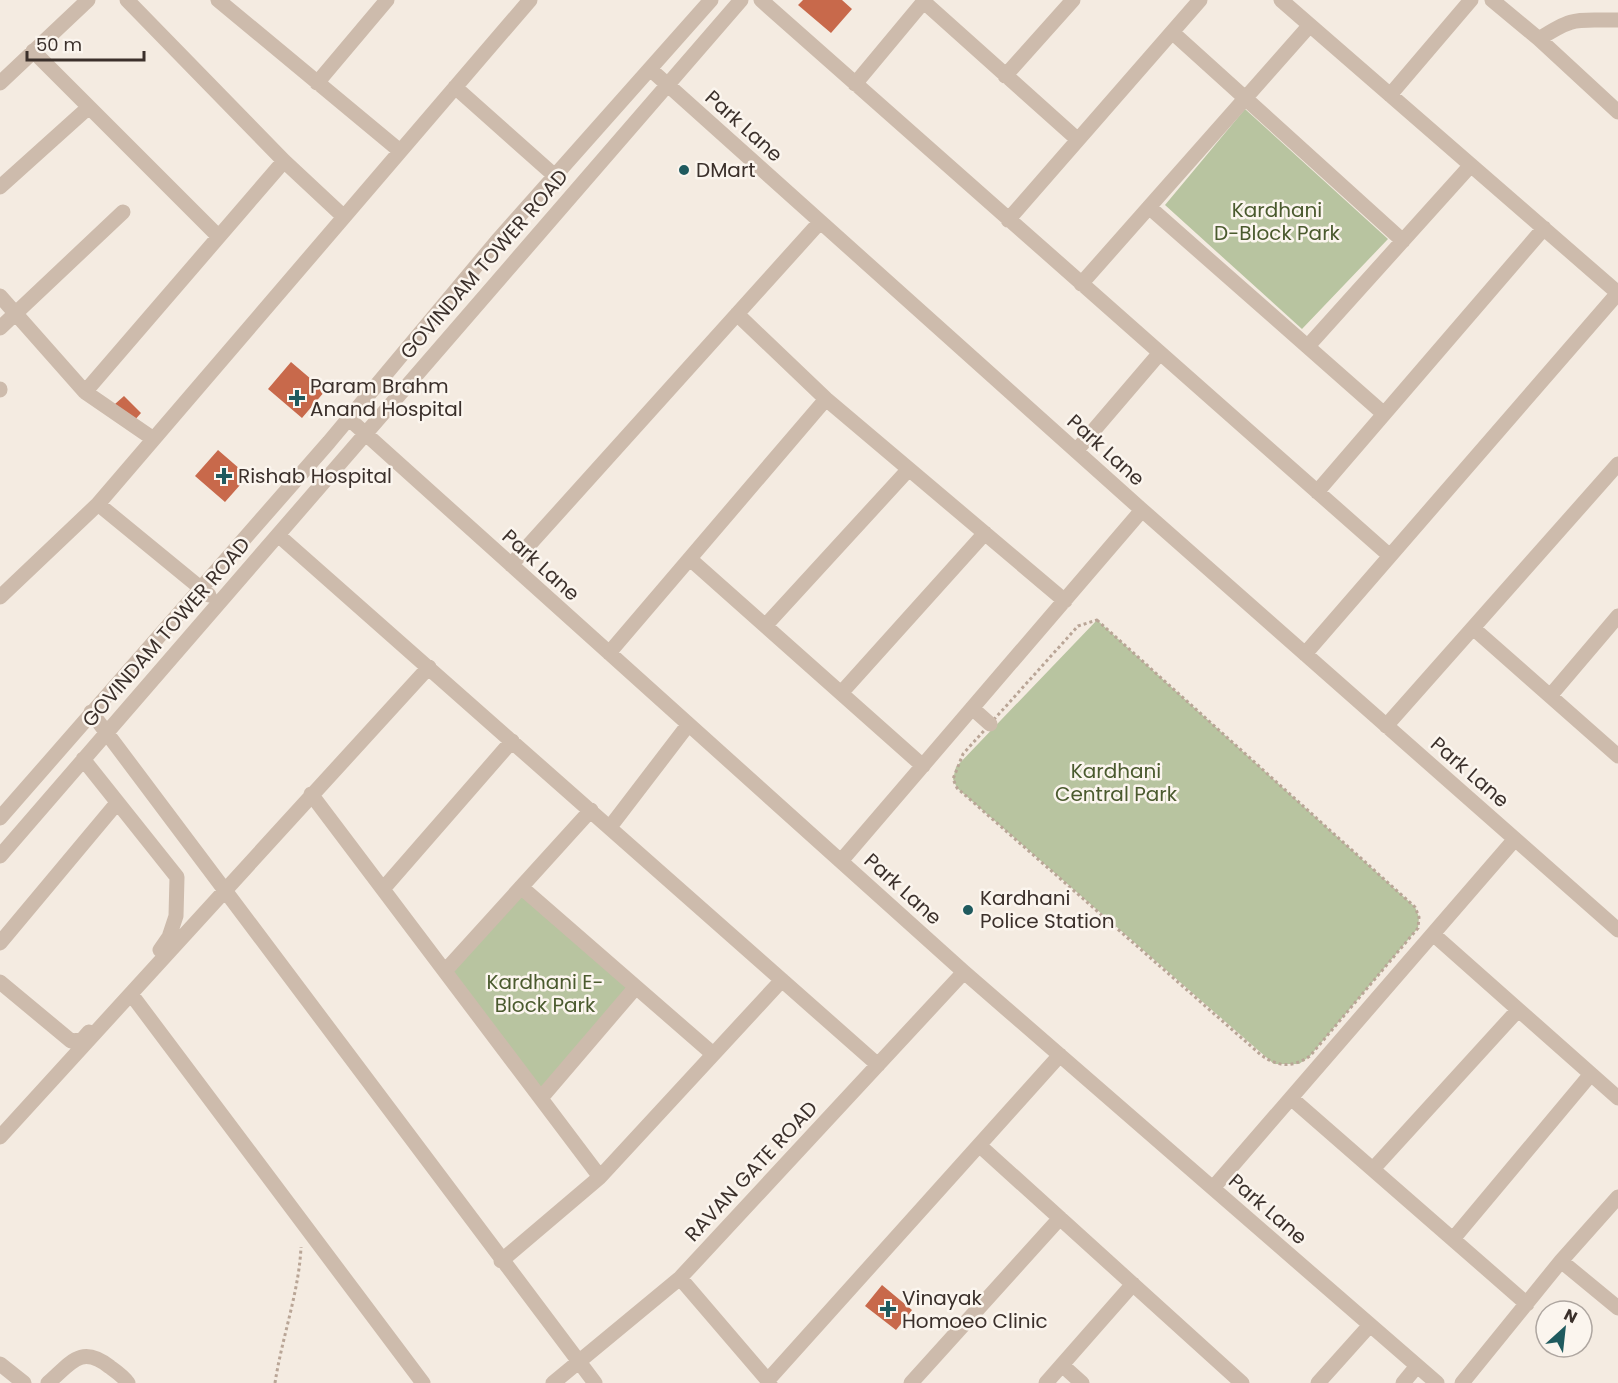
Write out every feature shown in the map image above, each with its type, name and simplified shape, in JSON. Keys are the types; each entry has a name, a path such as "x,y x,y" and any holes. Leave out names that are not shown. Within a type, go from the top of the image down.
{"street":[{"path":"127,0 284,161 344,217"},
{"path":"317,83 387,0"},
{"path":"0,597 98,504 152,438 530,0"},
{"name":"GOVINDAM TOWER ROAD","path":"0,818 711,0"},
{"name":"GOVINDAM TOWER ROAD","path":"0,856 741,0"},
{"path":"761,0 1159,354 1390,555"},
{"path":"1005,76 1073,0"},
{"path":"1008,220 1200,0"},
{"path":"1281,0 1618,293 1305,654"},
{"path":"1390,95 1471,0"},
{"path":"1492,0 1539,39 1617,111"},
{"path":"855,84 925,1 1077,139"},
{"path":"0,83 78,2"},
{"path":"229,3 317,83 400,151"},
{"path":"1539,39 1565,22 1581,18 1618,20"},
{"path":"1081,284 1310,26"},
{"path":"1172,32 1403,241"},
{"path":"33,51 218,235"},
{"name":"Park Lane","path":"650,69 1142,510 1618,930"},
{"path":"455,87 555,177"},
{"path":"0,187 89,107"},
{"path":"85,392 284,161"},
{"path":"1308,346 1471,165"},
{"path":"1149,207 1384,414"},
{"path":"0,328 123,212"},
{"path":"511,565 820,222"},
{"path":"1317,492 1544,228"},
{"path":"0,296 85,392 152,438"},
{"path":"737,314 826,399 1065,601"},
{"path":"1076,451 1159,354"},
{"path":"609,653 826,399"},
{"name":"Park Lane","path":"348,418 964,972 1437,1383"},
{"path":"1386,726 1618,464"},
{"path":"766,625 909,469"},
{"path":"98,504 202,588 217,603"},
{"path":"840,861 1142,510"},
{"path":"842,692 985,533"},
{"path":"278,535 878,1065"},
{"path":"690,559 923,766"},
{"path":"1550,696 1618,616"},
{"path":"1473,628 1618,756"},
{"path":"0,1137 223,889 429,667"},
{"path":"972,708 990,724"},
{"path":"91,712 578,1364 595,1383"},
{"path":"610,827 688,724"},
{"path":"383,890 512,741"},
{"path":"0,982 71,1041 82,1040 162,946 176,916 177,877 83,759"},
{"path":"311,794 600,1177"},
{"path":"0,943 117,803"},
{"path":"445,971 591,810"},
{"path":"1213,1188 1291,1098 1394,967 1433,934 1515,839"},
{"path":"521,887 713,1054"},
{"path":"1433,934 1618,1098"},
{"name":"RAVAN GATE ROAD","path":"554,1383 680,1278 964,972"},
{"path":"501,1261 600,1177 782,980"},
{"path":"541,1098 636,987"},
{"path":"131,994 423,1383"},
{"path":"1373,1169 1518,1010"},
{"path":"680,1278 769,1382 1060,1055"},
{"path":"1453,1239 1591,1074"},
{"path":"1291,1098 1527,1304"},
{"path":"979,1145 1242,1383"},
{"path":"1462,1383 1561,1261 1618,1197"},
{"path":"911,1383 1060,1218"},
{"path":"1561,1261 1618,1308"},
{"path":"1046,1383 1133,1284"},
{"path":"1318,1383 1370,1325"},
{"path":"48,1383 79,1357 89,1355 104,1362 128,1383"},
{"path":"0,1364 24,1383"},
{"path":"1062,1365 1082,1383"},
{"path":"1403,1383 1417,1366"}],"path":[{"path":"1097,620 1415,907 1419,917 1418,928 1394,967 1310,1056 1299,1064 1274,1064 957,788 953,779 963,754 990,724 1078,626 1097,620"},
{"path":"275,1383 281,1342 300,1267 302,1224"}],"green space":[{"name":"Kardhani D-Block Park","path":"1245,109 1388,239 1302,329 1165,205"},
{"name":"Kardhani Central Park","path":"1097,620 1415,907 1419,917 1418,928 1310,1056 1299,1064 1274,1064 957,788 953,779 956,767"},
{"name":"Kardhani E- Block Park","path":"521,887 636,987 541,1098 445,971"}],"building":[{"path":"803,0 842,0 852,9 831,33 798,5"},
{"path":"291,362 325,391 302,418 268,389"},
{"path":"124,396 141,413 133,422 115,404"},
{"path":"218,450 248,476 225,502 195,476"},
{"path":"882,1285 912,1310 896,1330 865,1306"}],"place":[{"name":"DMart","path":"684,170"},
{"name":"Param Brahm Anand Hospital","path":"297,398"},
{"name":"Rishab Hospital","path":"224,476"},
{"name":"Kardhani Police Station","path":"968,910"},
{"name":"Vinayak Homoeo Clinic","path":"888,1309"}]}
